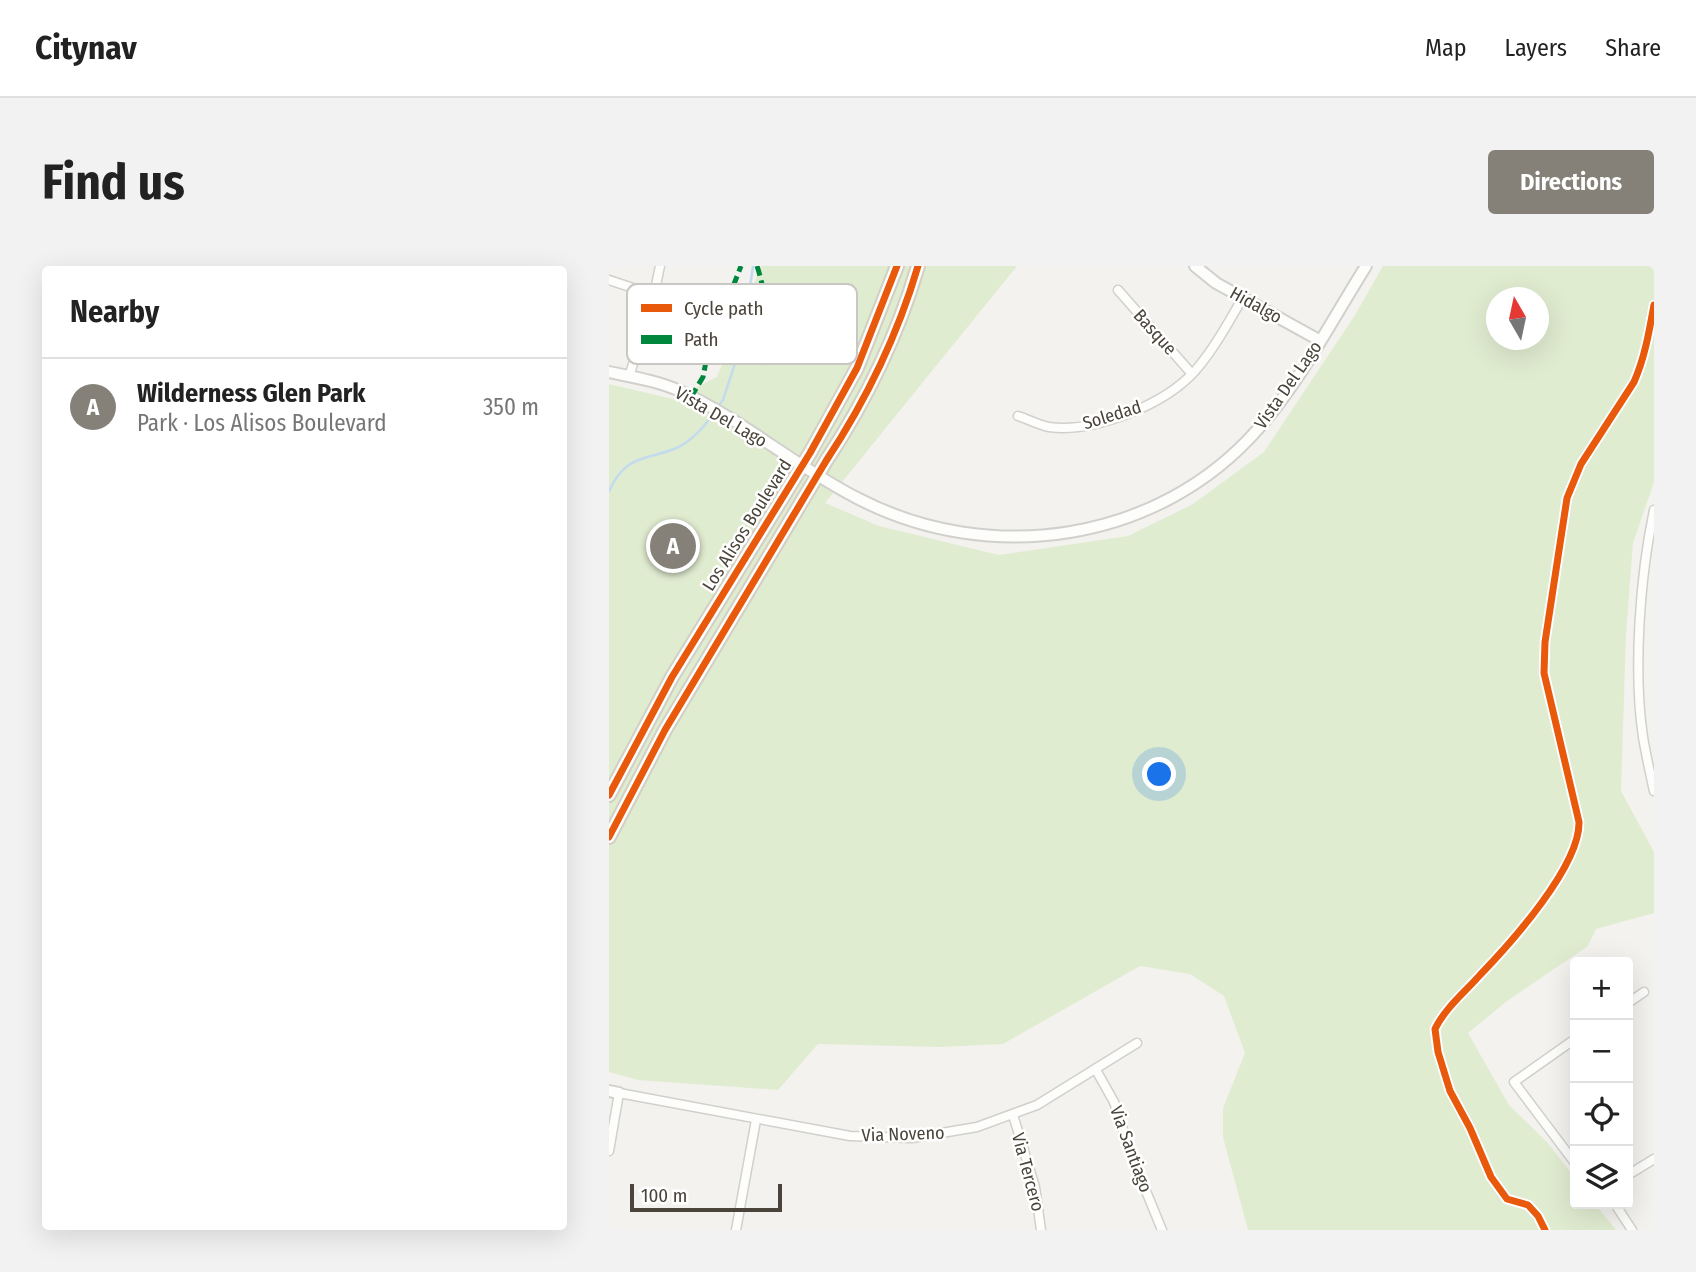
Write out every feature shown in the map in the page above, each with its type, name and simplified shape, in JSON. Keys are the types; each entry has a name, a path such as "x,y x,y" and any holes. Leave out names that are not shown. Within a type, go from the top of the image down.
{"main road":[{"name":"Los Alisos Boulevard","path":"609,795 671,677 802,465 857,368 897,266"},
{"name":"Los Alisos Boulevard","path":"609,837 664,730 849,425 887,349 918,266"}],"street":[{"path":"656,284 660,266"},
{"name":"Hidalgo","path":"1195,266 1242,299 1319,340"},
{"name":"Vista Del Lago","path":"609,372 677,390 881,510 920,525 957,533 1021,538 1053,536 1102,526 1170,499 1237,451 1275,409 1366,266"},
{"path":"609,280 627,286"},
{"name":"Basque","path":"1118,290 1192,374"},
{"name":"Soledad","path":"1018,416 1046,427 1065,428 1100,423 1140,409 1192,374 1209,354 1242,299"},
{"path":"1545,1230 1528,1205 1507,1199 1492,1177 1471,1128 1450,1091 1438,1052 1435,1029 1449,1008 1520,930 1558,878 1579,835 1579,822 1544,673 1545,642 1567,498 1581,464 1640,369 1649,339 1654,305"},
{"path":"629,377 633,364"},
{"path":"1654,510 1645,555 1638,687 1643,737 1654,791"},
{"path":"1633,1000 1644,992"},
{"name":"Via Noveno","path":"614,1092 850,1136 912,1138 977,1127 1013,1115 1061,1093 1137,1043"},
{"path":"1570,1043 1514,1082 1570,1156"},
{"name":"Via Santiago","path":"1096,1070 1114,1102 1132,1157 1163,1230"},
{"path":"609,1152 614,1092"},
{"name":"Via Tercero","path":"1013,1115 1035,1187 1041,1230"},
{"path":"736,1230 756,1120"},
{"path":"1633,1172 1654,1159"},
{"path":"1618,1209 1632,1230"}],"green space":[{"path":"761,266 1017,266 825,503 879,526 999,555 1128,536 1193,504 1264,452 1355,315 1383,266 1654,266 1654,482 1633,543 1626,634 1621,791 1654,852 1654,913 1596,929 1588,946 1507,1001 1468,1033 1509,1105 1547,1142 1570,1172 1570,1209 1599,1209 1616,1230 1248,1230 1223,1137 1223,1108 1245,1053 1224,996 1190,974 1140,966 1003,1044 941,1047 818,1044 778,1090 638,1080 609,1072 609,384 673,399 717,377 722,364 857,364 857,284 754,284"}],"waterway":[{"path":"750,284 753,266"},
{"path":"717,408 723,400 735,364"},
{"path":"609,491 615,479 629,465 686,443 714,413"}],"marked path":[{"path":"734,284 741,266"},
{"path":"757,266 762,284"},
{"path":"691,397 703,377 706,364"}],"cycle path":[{"path":"609,795 672,677 810,453 857,368 897,266"},
{"path":"609,837 665,730 867,391 901,317 918,266"},
{"path":"1545,1230 1528,1205 1507,1199 1491,1177 1470,1128 1450,1091 1438,1052 1435,1029 1450,1007 1509,944 1541,903 1568,860 1576,840 1579,822 1544,673 1545,642 1567,498 1581,464 1634,382 1644,354 1654,305"}],"place":[{"name":"Wilderness Glen Park","path":"673,546"}]}
